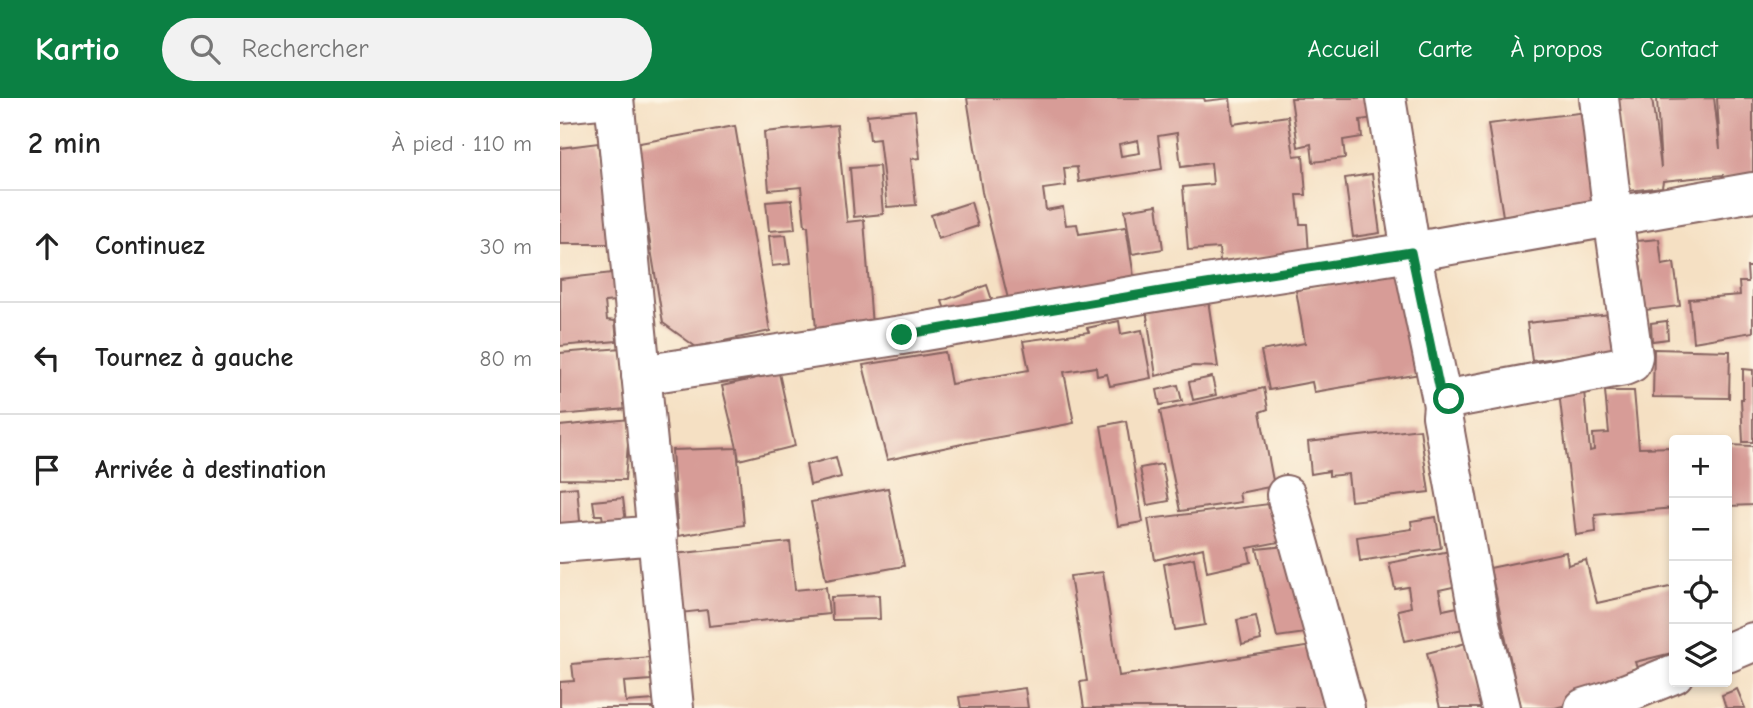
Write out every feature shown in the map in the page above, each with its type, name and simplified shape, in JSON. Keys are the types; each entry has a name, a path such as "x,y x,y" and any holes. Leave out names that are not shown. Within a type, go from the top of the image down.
{"street":[{"path":"560,103 608,98"},
{"path":"614,98 674,708"},
{"path":"1386,98 1411,252 1443,405 1480,623 1501,708"},
{"path":"1443,405 1449,399 1630,363 1633,356 1599,98"},
{"path":"641,375 1411,252 1753,192"},
{"path":"1286,495 1345,708"},
{"path":"560,543 658,535"},
{"path":"1732,651 1753,642"},
{"path":"1584,708 1669,676"}],"building":[{"path":"967,98 1204,98 1205,101 1230,98 1233,124 1288,116 1294,156 1303,155 1306,195 1297,195 1300,224 1307,224 1309,254 1220,261 1219,248 1188,250 1183,187 1213,184 1211,163 1181,167 1177,133 1158,136 1162,169 1079,182 1077,167 1064,168 1066,186 1043,189 1046,210 1063,207 1066,225 1077,224 1079,234 1126,227 1134,277 1050,290 1052,301 1009,303 982,192","holes":["1138,140 1140,153 1121,156 1119,144"]},
{"path":"1291,98 1371,98 1374,118 1360,120 1362,137 1343,140 1345,158 1313,162 1311,144 1298,147"},
{"path":"1618,98 1652,98 1661,168 1657,99 1714,98 1720,149 1717,98 1753,98 1753,173 1723,178 1723,175 1663,181 1662,187 1629,191"},
{"path":"915,110 920,158 911,159 916,205 887,207 879,139 870,140 867,115"},
{"path":"1587,112 1601,202 1503,216 1488,124"},
{"path":"837,125 847,222 864,220 872,326 816,330 808,226 805,226 801,187 769,190 764,132"},
{"path":"735,126 770,331 696,347 663,323 634,144"},
{"path":"598,143 613,244 560,244 560,148"},
{"path":"879,166 883,214 854,217 850,168"},
{"path":"1372,174 1380,233 1353,237 1345,178"},
{"path":"792,200 795,229 769,231 766,202"},
{"path":"971,202 978,226 938,239 931,215"},
{"path":"1157,205 1163,249 1132,254 1125,210"},
{"path":"786,235 790,264 772,266 769,236"},
{"path":"1659,239 1662,265 1674,263 1680,306 1646,310 1637,241"},
{"path":"1747,267 1753,267 1753,332 1693,342 1689,299 1740,295 1739,282 1748,282"},
{"path":"1403,271 1420,374 1314,392 1312,382 1269,390 1261,351 1305,343 1296,290"},
{"path":"612,273 615,301 605,302 607,320 615,321 617,341 560,346 560,279"},
{"path":"987,285 995,309 950,324 942,301"},
{"path":"1208,300 1218,367 1193,366 1156,376 1146,309"},
{"path":"1620,313 1624,350 1532,361 1527,323"},
{"path":"1119,321 1121,334 1142,330 1151,378 1110,386 1107,374 1097,376 1096,367 1064,372 1074,423 887,460 863,365 945,352 951,384 1029,370 1023,341 1089,332 1087,328"},
{"path":"1667,321 1668,339 1652,341 1651,323"},
{"path":"622,348 627,409 560,415 560,353"},
{"path":"1654,349 1730,351 1729,398 1653,397"},
{"path":"1743,369 1753,370 1753,442 1743,442"},
{"path":"779,373 795,446 739,460 722,386"},
{"path":"1212,377 1216,395 1193,400 1189,382"},
{"path":"1178,385 1182,401 1160,405 1157,390"},
{"path":"1264,388 1268,409 1260,412 1274,486 1239,493 1241,502 1180,511 1160,411"},
{"path":"1584,391 1590,451 1594,450 1593,434 1609,433 1605,391 1634,391 1639,448 1669,447 1669,508 1595,515 1596,532 1576,535 1559,392"},
{"path":"630,419 625,480 560,479 560,426"},
{"path":"1126,421 1143,522 1118,526 1101,426"},
{"path":"1420,429 1429,492 1351,501 1348,474 1329,476 1329,471 1311,474 1308,442"},
{"path":"1732,445 1753,446 1753,505 1732,506"},
{"path":"737,448 744,525 678,536 672,450"},
{"path":"836,457 841,477 810,485 806,465"},
{"path":"1162,464 1169,501 1147,505 1140,468"},
{"path":"577,487 581,532 560,534 560,489"},
{"path":"888,488 904,566 826,580 811,502"},
{"path":"623,498 626,523 604,526 602,515 595,515 593,501"},
{"path":"1277,503 1284,541 1248,548 1251,562 1207,572 1203,548 1155,560 1148,519"},
{"path":"1436,517 1441,548 1360,561 1357,537 1412,529 1411,521"},
{"path":"790,542 795,590 826,587 829,614 709,626 707,610 680,613 674,554"},
{"path":"1286,546 1306,633 1277,637 1257,549"},
{"path":"1455,550 1462,585 1439,590 1443,610 1463,606 1468,628 1405,641 1398,610 1411,607 1408,587 1395,589 1389,563"},
{"path":"1566,552 1568,565 1586,560 1597,603 1669,587 1669,654 1635,662 1642,684 1555,708 1521,708 1490,568"},
{"path":"1194,558 1205,625 1175,630 1164,564"},
{"path":"1103,572 1119,676 1319,645 1335,708 1084,708 1080,682 1087,681 1070,576"},
{"path":"879,595 880,619 832,620 831,597"},
{"path":"1256,616 1261,640 1242,645 1237,620"},
{"path":"1466,643 1482,708 1440,708 1427,653"},
{"path":"650,657 651,680 624,682 626,702 655,700 656,708 560,708 560,682 574,681 572,664"},
{"path":"1025,688 1028,708 961,708 959,697"},
{"path":"1737,689 1745,708 1726,708 1722,695"}],"route":[{"path":"902,335 1411,252 1443,405 1449,399"}]}
